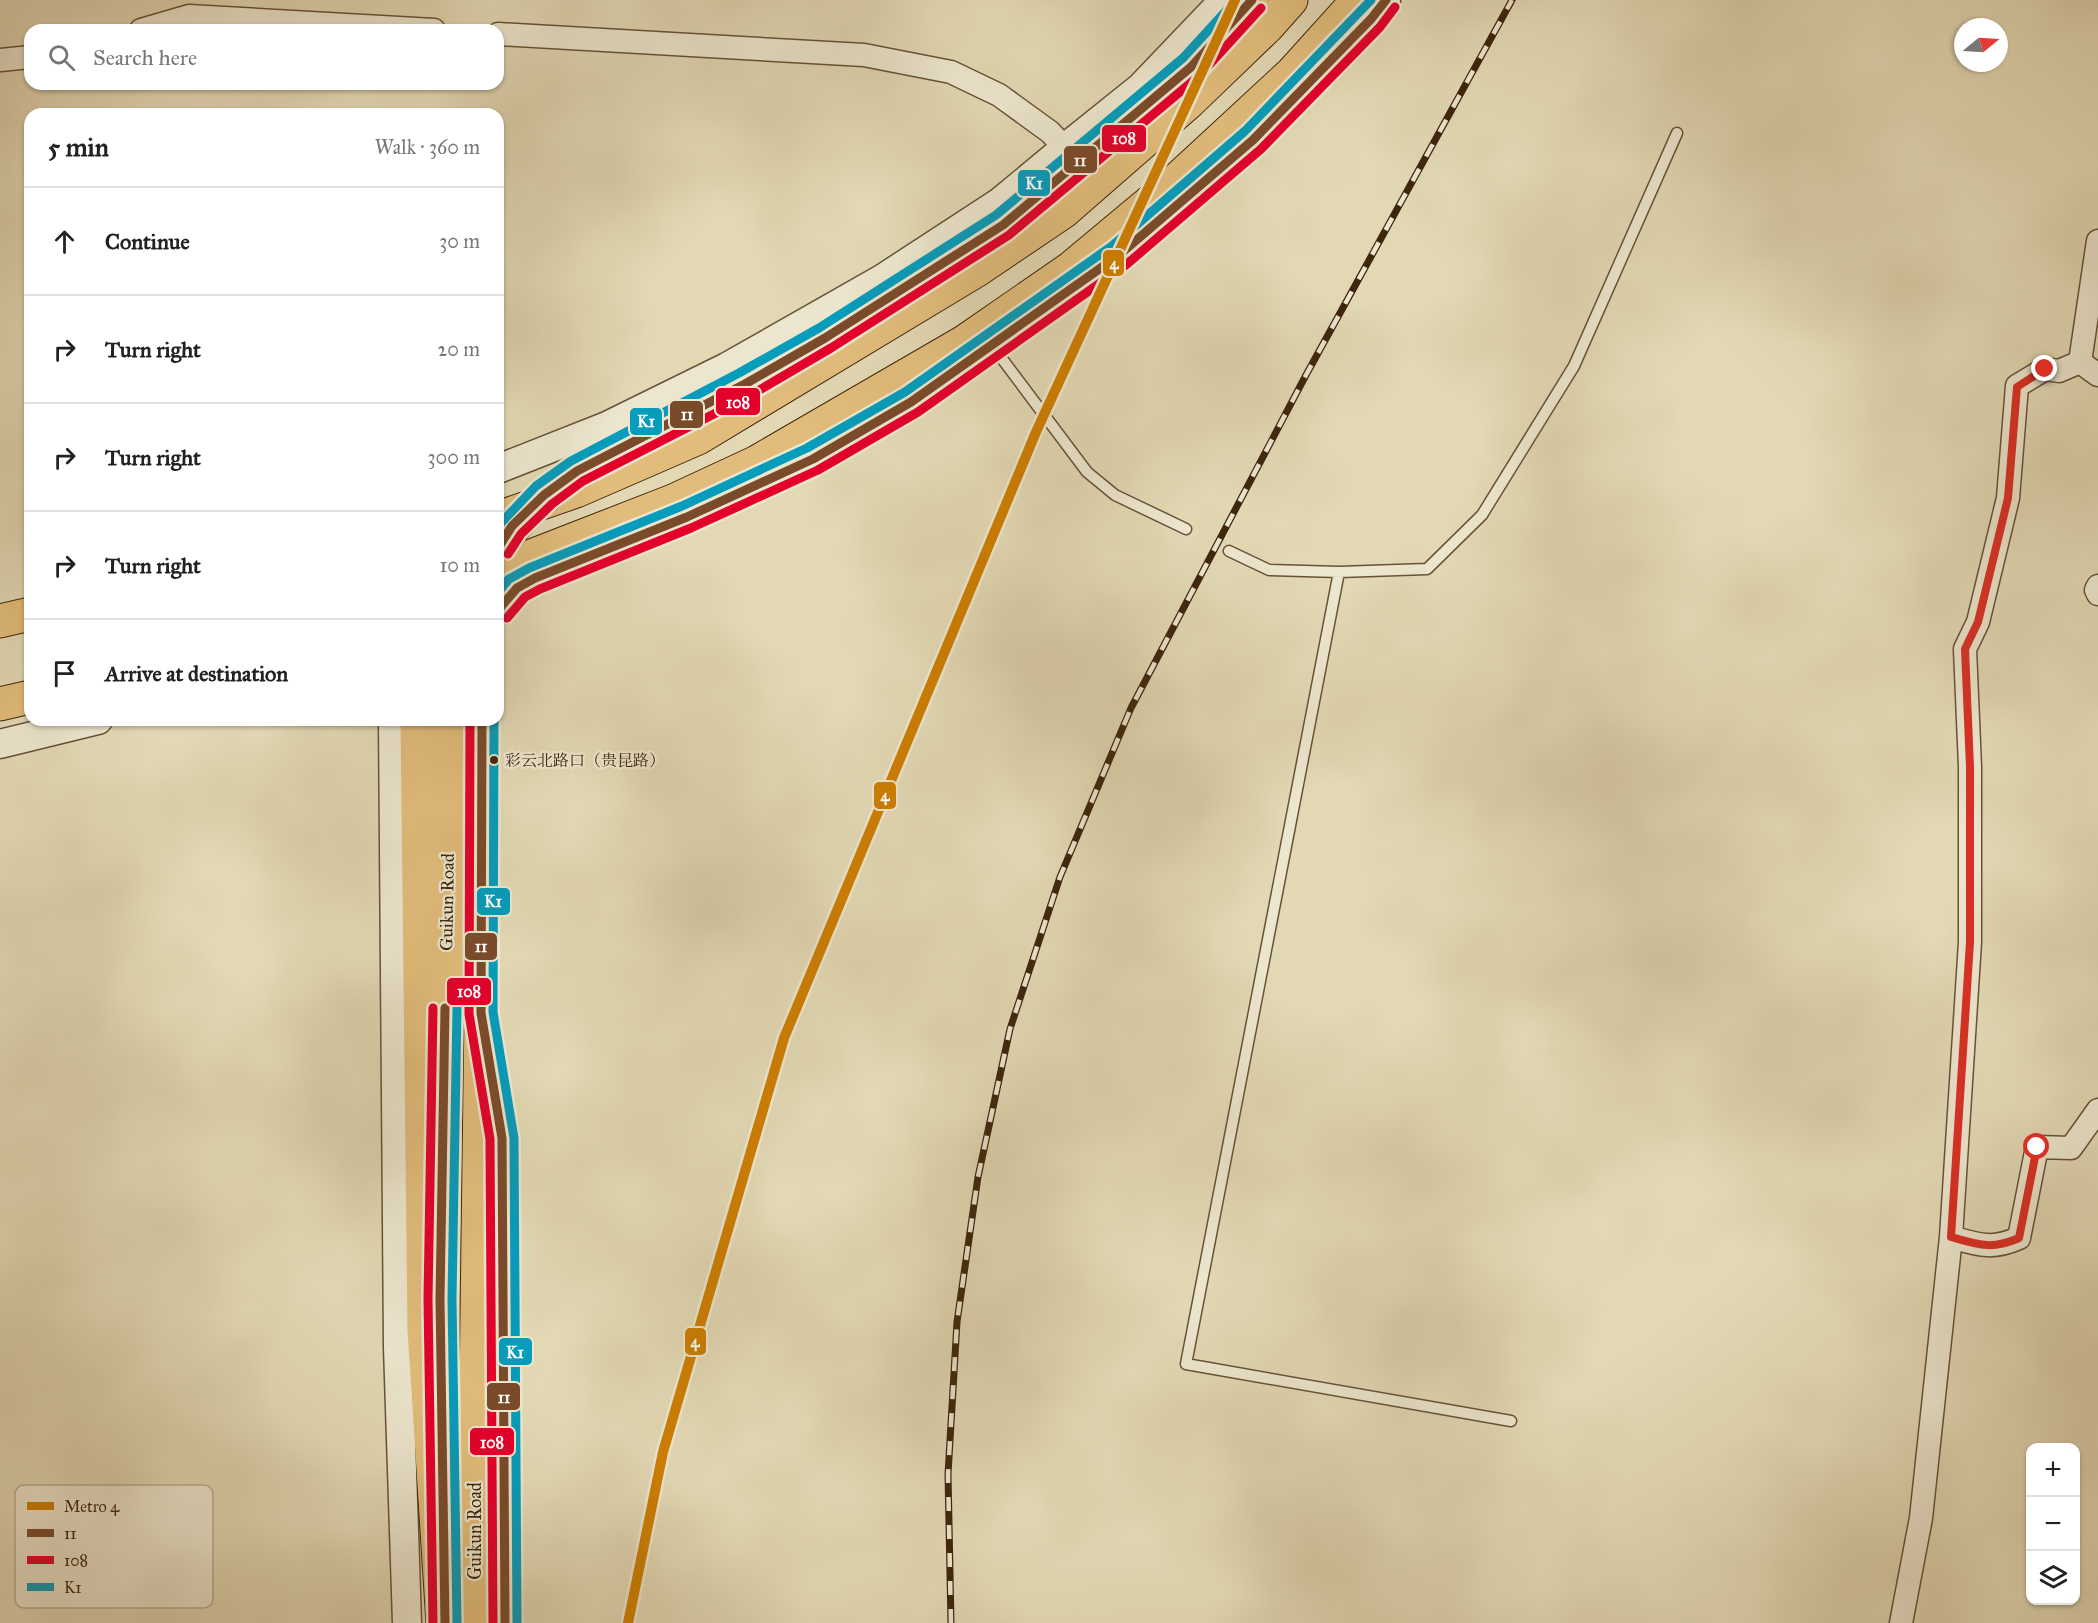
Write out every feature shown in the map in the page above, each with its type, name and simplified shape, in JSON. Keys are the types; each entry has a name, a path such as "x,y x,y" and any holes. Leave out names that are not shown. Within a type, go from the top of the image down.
{"highway":[{"path":"504,539 512,526 544,495 577,471 745,384 815,344 905,290 1003,225 1191,67 1252,0"},
{"path":"504,516 576,491 698,438 977,270 1063,212 1189,102 1267,27 1291,0"},
{"path":"504,567 538,556 673,501 757,462 964,342 1071,268 1173,183 1292,73 1358,0"},
{"path":"504,575 535,578"},
{"path":"0,621 24,615"},
{"path":"0,704 24,698"},
{"path":"417,726 424,1329 444,1623"},
{"name":"Guikun Road","path":"444,1623 440,1299 450,726"},
{"name":"Guikun Road","path":"476,1623 474,1541 482,1013 482,726"}],"street":[{"path":"504,467 607,426 786,336 882,279 1000,202 1140,87 1224,0"},
{"path":"504,603 517,588 535,578 687,517 813,459 911,402 994,347 1119,255 1253,140 1371,19 1386,0"},
{"path":"162,24 189,16 329,24"},
{"path":"504,34 864,55 951,72 999,95 1050,132 1065,148"},
{"path":"0,60 24,58"},
{"path":"1901,1623 1921,1518 1951,1237 1970,942 1970,767 1965,649 1978,622 2008,498 2017,387 2045,369 2059,371 2089,368 2098,241"},
{"path":"2098,586 2096,590 2098,594"},
{"path":"0,744 74,726"},
{"path":"393,726 398,1347 407,1623"},
{"path":"482,1013 502,1138 505,1623"},
{"path":"1951,1237 1986,1246 2001,1246 2019,1238 2037,1147 2071,1148 2098,1110"}],"lane":[{"path":"1229,551 1269,570 1339,573 1426,569 1482,515 1575,366 1677,133"},
{"path":"994,347 1087,472 1115,495 1186,529"},
{"path":"1339,573 1186,1364 1511,1420"}],"railway":[{"path":"951,1623 948,1474 957,1322 978,1177 1010,1029 1060,877 1131,708 1306,375 1512,0"}],"metro line":[{"name":"4","path":"628,1623 663,1452 784,1038 1036,432 1235,0"}],"transit line":[{"name":"K1","path":"504,520 536,486 571,461 739,373 819,328 996,215 1183,58 1236,0"},
{"name":"11","path":"504,539 512,526 544,495 577,471 745,384 825,338 1003,225 1191,67 1252,0"},
{"name":"K1","path":"504,585 509,579 529,568 682,506 807,448 905,392 1112,246 1245,131 1371,0"},
{"name":"11","path":"504,603 517,588 535,578 687,517 813,459 911,402 1119,255 1253,140 1371,19 1386,0"},
{"name":"108","path":"507,618 525,597 540,589 691,528 818,470 918,412 1127,264 1261,149 1380,27 1395,7"},
{"name":"108","path":"508,554 521,534 552,504 583,481 751,395 831,348 1009,235 1199,76 1261,8"},
{"name":"108","path":"470,726 469,1014 490,1139 493,1623"},
{"name":"11","path":"482,726 481,1013 502,1138 505,1623"},
{"name":"K1","path":"494,726 493,1012 514,1138 517,1623"},
{"name":"108","path":"433,1008 428,1299 433,1623"},
{"name":"11","path":"445,1008 440,1299 445,1623"},
{"name":"K1","path":"457,1008 452,1299 457,1623"}],"place":[{"name":"彩云北路口（贵昆路）","path":"494,760"}],"route":[{"path":"2037,1147 2019,1238 2001,1246 1986,1246 1951,1237 1970,942 1970,767 1965,649 1978,622 2008,498 2017,387 2045,369"}]}
